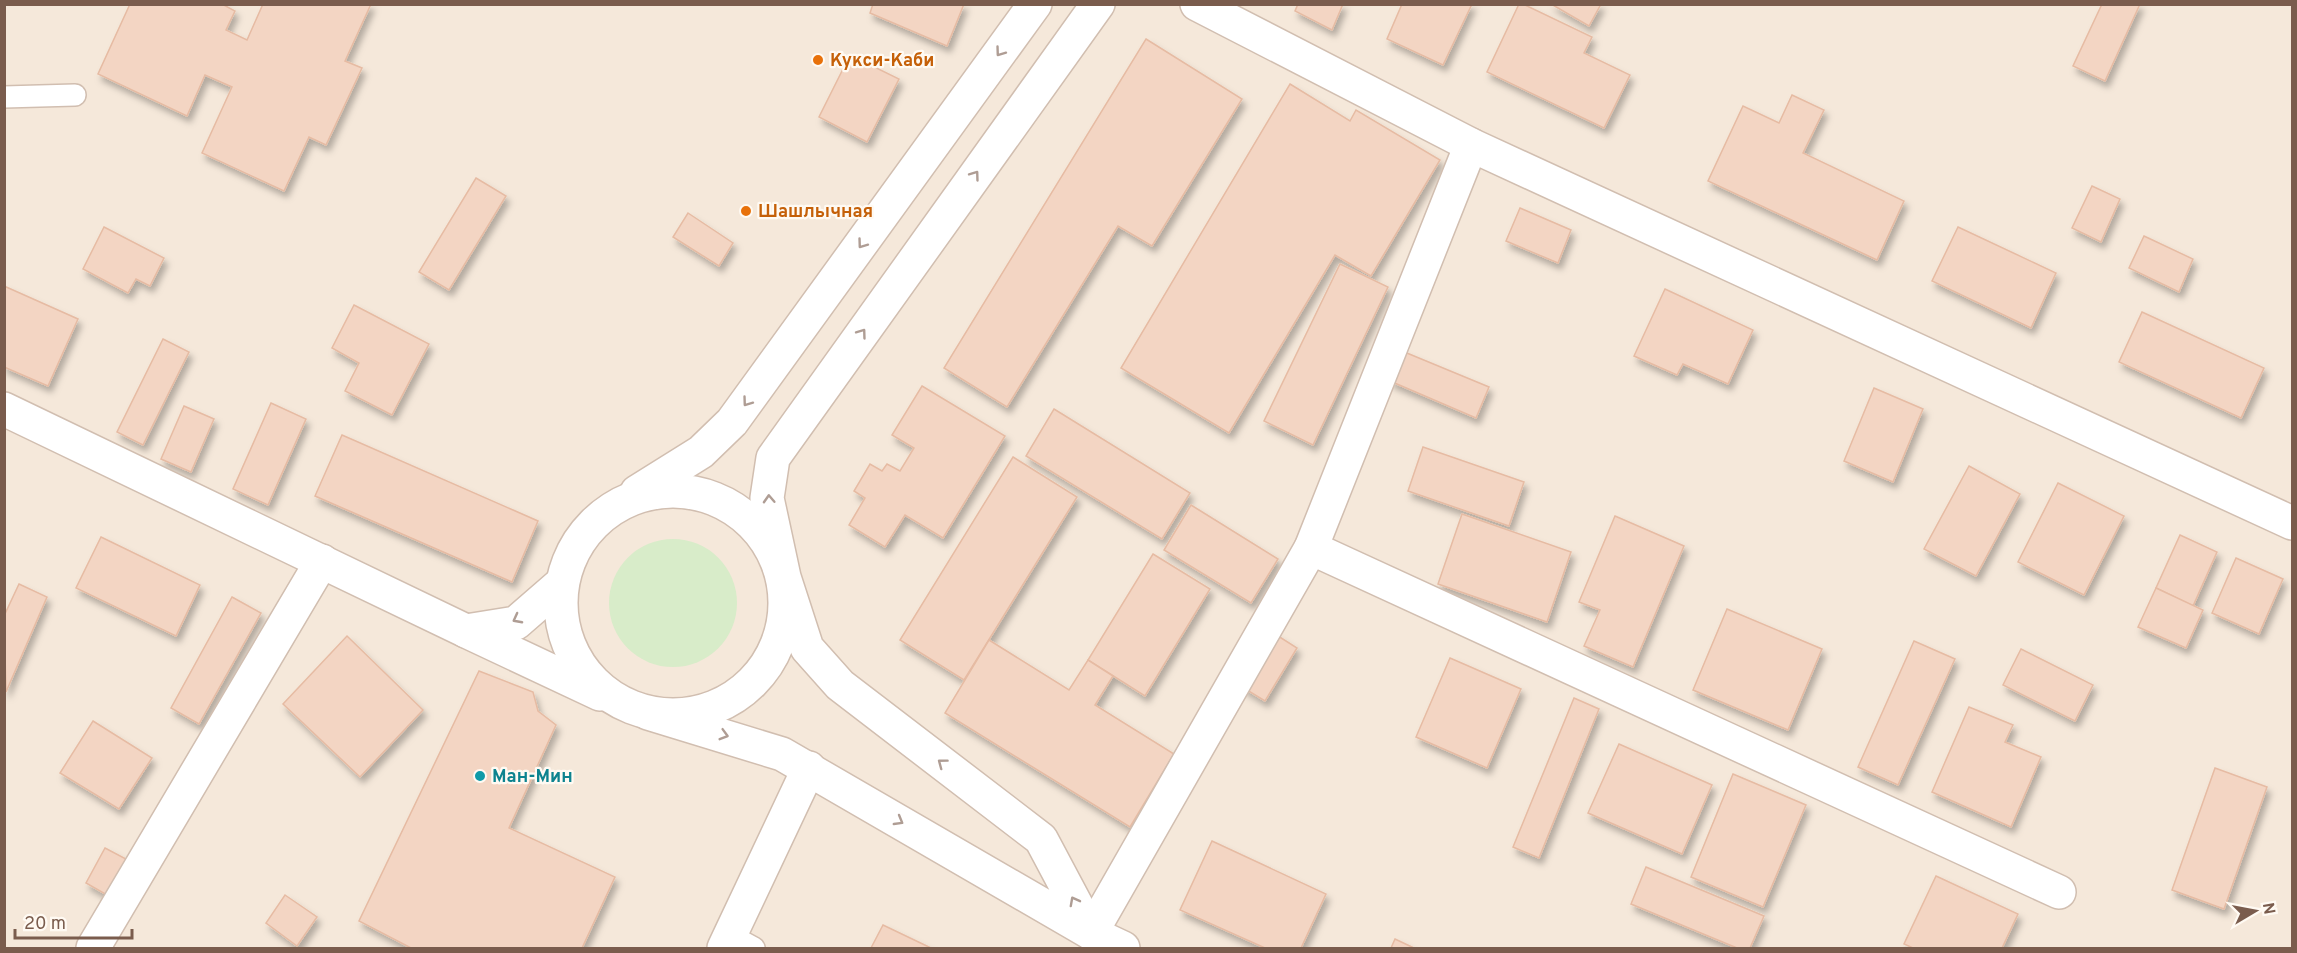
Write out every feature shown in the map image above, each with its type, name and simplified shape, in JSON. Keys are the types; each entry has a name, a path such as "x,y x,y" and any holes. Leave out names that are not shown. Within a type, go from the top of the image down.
{"street":[{"path":"1035,4 732,423 701,452 595,521 573,550 562,584 562,619 572,653 593,682 635,708 687,715 723,705 754,683 775,652 786,615 784,577 767,498 773,458 1098,4"},
{"path":"1197,4 1471,145 2292,523"},
{"path":"1090,933 1311,548 1471,145"},
{"path":"4,410 466,631 635,708 782,754 1090,933 1123,948"},
{"path":"624,501 656,490 690,490 722,500 750,519 771,546 784,577 807,648 840,685 1041,839 1090,933"},
{"path":"1311,548 2059,892"},
{"path":"93,948 322,561"},
{"path":"466,631 516,623 562,584"},
{"path":"736,944 809,768"}],"lane":[{"path":"4,97 75,95"}],"shaded area":[{"path":"5,5 2292,5 2292,948 5,948"}],"green space":[{"path":"673,539 698,544 718,558 732,578 737,603 732,628 718,648 698,662 673,667 648,662 628,648 614,628 609,603 614,578 628,558 648,544"}],"building":[{"path":"130,4 222,4 235,11 226,30 247,40 263,4 371,4 345,61 362,68 326,145 309,137 284,191 202,153 232,87 205,75 187,116 98,74"},
{"path":"873,4 964,4 947,46 870,13"},
{"path":"1298,4 1343,4 1332,30 1295,11"},
{"path":"1402,4 1472,4 1443,65 1387,39"},
{"path":"1519,4 1592,37 1584,53 1630,75 1604,128 1487,72"},
{"path":"1551,4 1601,4 1589,26"},
{"path":"2102,4 2140,4 2105,81 2073,66"},
{"path":"1146,39 1242,99 1152,246 1118,226 1007,407 944,368"},
{"path":"850,55 899,79 867,142 819,117"},
{"path":"1290,84 1350,121 1356,110 1440,160 1371,276 1335,255 1229,433 1121,368"},
{"path":"1792,95 1824,110 1803,153 1904,201 1877,260 1708,181 1743,106 1779,123"},
{"path":"476,178 506,196 449,290 419,272"},
{"path":"2092,186 2120,199 2101,242 2072,228"},
{"path":"1520,208 1571,230 1558,263 1506,241"},
{"path":"688,213 733,243 719,266 673,237"},
{"path":"104,227 164,258 150,286 136,279 128,293 83,269"},
{"path":"1958,227 2056,273 2031,328 1932,281"},
{"path":"2144,236 2193,259 2179,292 2129,268"},
{"path":"1340,264 1388,287 1313,445 1264,421"},
{"path":"4,286 78,319 48,386 4,367"},
{"path":"1665,289 1753,330 1728,384 1683,364 1677,375 1634,356"},
{"path":"354,305 429,344 392,415 345,391 359,363 332,348"},
{"path":"2142,312 2264,368 2241,418 2119,362"},
{"path":"163,339 189,352 143,445 117,432"},
{"path":"1402,351 1489,387 1476,418 1390,381"},
{"path":"922,386 1005,436 943,538 905,515 885,547 849,525 865,498 854,491 870,464 882,471 887,464 900,471 914,448 892,435"},
{"path":"1874,388 1923,409 1893,482 1844,461"},
{"path":"271,403 306,419 268,505 233,489"},
{"path":"184,406 214,419 191,472 161,459"},
{"path":"1054,409 1190,493 1162,539 1026,456"},
{"path":"342,435 538,521 512,582 315,496"},
{"path":"1423,447 1524,482 1509,526 1408,491"},
{"path":"1013,457 1077,497 964,680 900,640"},
{"path":"1969,466 2020,494 1976,576 1924,549"},
{"path":"2058,483 2124,516 2084,595 2018,562"},
{"path":"1191,505 1278,559 1251,603 1164,550"},
{"path":"1462,514 1571,552 1547,622 1438,584"},
{"path":"1615,516 1684,546 1633,667 1584,646 1600,610 1579,602"},
{"path":"2180,535 2217,552 2193,606 2156,588"},
{"path":"101,537 200,585 176,636 76,588"},
{"path":"1153,554 1210,589 1145,696 1088,660"},
{"path":"2236,558 2283,579 2259,634 2212,613"},
{"path":"19,584 47,597 6,692 4,616"},
{"path":"2156,588 2203,610 2186,648 2138,627"},
{"path":"232,597 261,613 199,724 171,708"},
{"path":"1727,609 1822,649 1788,730 1693,690"},
{"path":"1275,634 1297,648 1265,701 1242,687"},
{"path":"347,636 423,710 360,777 283,704"},
{"path":"989,640 1069,690 1088,660 1113,676 1095,705 1174,754 1130,827 945,713"},
{"path":"1914,641 1955,659 1898,785 1858,767"},
{"path":"2021,649 2093,685 2075,721 2003,685"},
{"path":"1450,658 1521,689 1487,768 1416,737"},
{"name":"Ман-Мин","path":"479,671 533,692 538,711 556,725 509,828 615,877 582,948 411,948 359,921"},
{"path":"1574,698 1599,709 1539,858 1513,847"},
{"path":"1969,707 2013,725 2005,742 2041,757 2011,827 1932,792"},
{"path":"93,721 152,758 119,809 60,773"},
{"path":"1619,744 1712,785 1682,854 1588,813"},
{"path":"2215,768 2267,787 2224,909 2172,890"},
{"path":"1733,774 1806,805 1763,907 1691,877"},
{"path":"1212,841 1326,894 1301,948 1265,948 1180,910"},
{"path":"105,848 126,859 107,895 86,883"},
{"path":"1646,867 1764,916 1750,948 1737,948 1631,904"},
{"path":"1936,876 2018,914 2002,948 1913,948 1904,944"},
{"path":"285,895 317,917 297,946 266,923"},
{"path":"883,925 931,948 871,948"},
{"path":"1395,939 1414,948 1391,948"}],"place":[{"name":"Кукси-Каби","path":"818,60"},
{"name":"Шашлычная","path":"746,211"},
{"name":"Ман-Мин","path":"480,776"}]}
